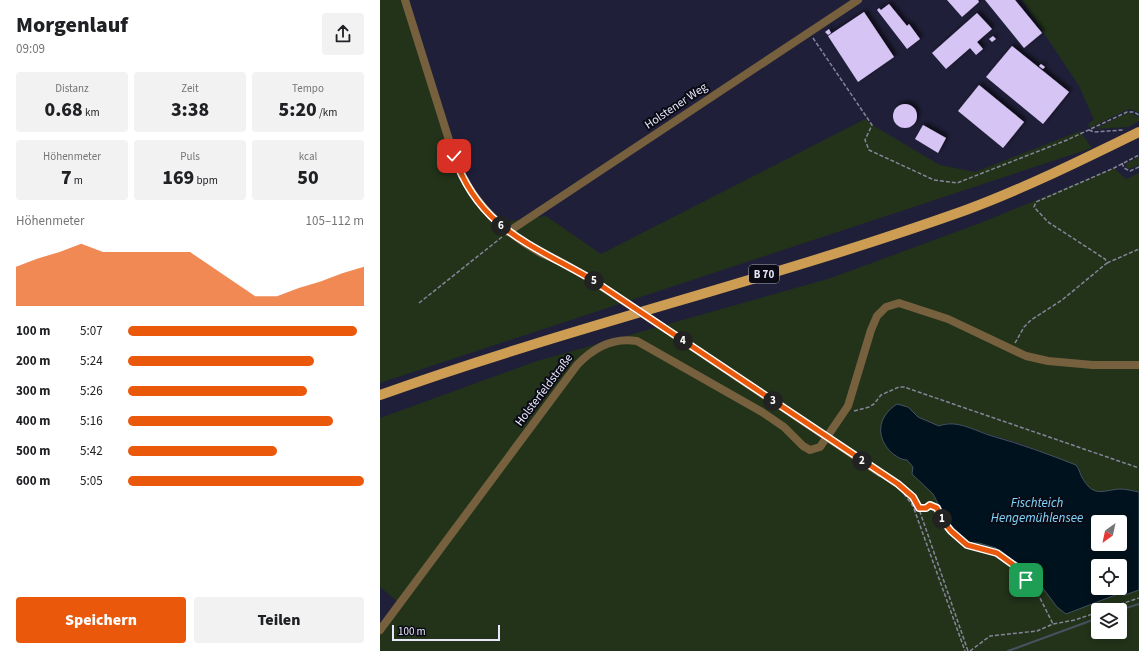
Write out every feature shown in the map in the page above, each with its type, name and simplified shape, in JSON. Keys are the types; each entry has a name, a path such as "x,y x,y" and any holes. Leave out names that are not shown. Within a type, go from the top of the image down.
{"main road":[{"name":"B 70","path":"380,395 533,344 850,248 967,209 1044,178 1139,132"}],"street":[{"path":"405,0 459,171 476,199 508,232 540,253 558,260 591,279 880,473"},
{"name":"Holstener Weg","path":"508,232 858,0"},
{"path":"828,437 844,413 853,393 871,330 877,316 886,307 899,303 948,319 1026,356 1048,361 1093,365 1139,365"},
{"name":"Holsterfeldstraße","path":"380,630 570,374 586,356 600,346 622,339 637,341 762,412 784,427 803,446 810,450 820,447 828,437"}],"path":[{"path":"808,32 872,125 865,140 869,150 934,180 956,183 974,178 1089,130 1127,112 1134,112 1139,115"},
{"path":"1089,130 1094,132 1123,130 1129,127"},
{"path":"1107,263 1105,259 1048,222 1034,207 1036,202 1042,198 1114,168 1139,155"},
{"path":"1122,163 1124,168 1130,170 1139,167"},
{"path":"419,303 508,232"},
{"path":"1012,350 1017,337 1031,320 1062,300 1107,263 1139,249"},
{"path":"844,413 869,407 874,404 881,395 900,387 904,387 1139,468"},
{"path":"880,473 905,489 913,497 919,508 969,651 990,636 1037,631 1053,624 1075,620 1091,614"},
{"path":"880,473 902,491 913,506 965,651"},
{"path":"919,508 926,508 930,505 937,508 943,521 951,531 967,545 997,553 1015,566 1037,592 1053,624"},
{"path":"1124,603 1139,598"}],"green space":[{"path":"380,0 405,0 452,156 496,223 546,216 601,254 865,119 874,126 940,165 975,172 1080,131 1092,148 380,383"},
{"path":"1022,0 1139,0 1139,113 1130,109 1090,128 1088,124 1094,120 1079,86"},
{"path":"1127,113 1131,113 1139,117 1139,121 1128,127 1094,129"},
{"path":"1139,157 1139,165 1129,169 1126,167 1125,164"},
{"path":"1114,168 1126,179 1139,173 1139,492 1120,489 1098,493 1090,489 1076,465 1022,444 985,433 947,423 939,426 918,417 908,407 907,460 913,467 913,474 933,494 940,507 968,543 979,543 996,548 1004,557 1018,563 1026,574 1039,583 1057,607 1066,614 1091,604 1091,639 1127,639 1127,603 1095,603 1115,595 1127,595 1139,590 1139,651 380,651 380,631 400,604 380,587 380,418 537,361 831,278 983,222"}],"water":[{"name":"Fischteich Hengemühlensee","path":"897,404 908,407 918,417 939,426 952,424 966,426 1076,465 1087,485 1095,491 1100,492 1120,489 1139,492 1139,590 1127,594 1127,559 1091,559 1091,595 1115,595 1091,603 1091,604 1066,614 1057,607 1039,583 1026,574 1018,563 1004,557 996,548 979,543 968,543 948,523 933,494 912,474 913,467 907,460 901,459 887,448 881,435 882,421 885,415"}],"building":[{"path":"947,0 978,0 979,2 962,17"},
{"path":"985,0 1015,0 1042,33 1024,48"},
{"path":"889,4 907,26 909,24 920,39 907,49 877,10 879,8 881,10"},
{"path":"864,12 894,57 858,82 828,36"},
{"path":"977,13 992,29 977,42 983,49 976,55 970,48 946,69 932,53"},
{"path":"829,29 831,33 828,35 825,32"},
{"path":"993,36 996,39 992,42 989,39"},
{"path":"1012,46 1069,92 1043,124 986,77"},
{"path":"1041,64 1045,67 1043,69 1039,66"},
{"path":"979,85 1024,122 1003,148 958,111"},
{"path":"905,104 914,107 917,116 914,125 905,128 896,125 893,116 896,107"},
{"path":"923,125 946,138 938,153 915,139"}],"waterway":[{"path":"1127,608 1139,604"},
{"path":"1008,651 1091,621"}],"route":[{"path":"454,156 459,171 476,199 497,223 508,232 540,253 558,260 591,279 898,484 913,497 919,508 926,508 930,505 937,508 943,521 962,541 967,545 997,553 1001,558 1015,566 1022,577 1026,580"}]}
